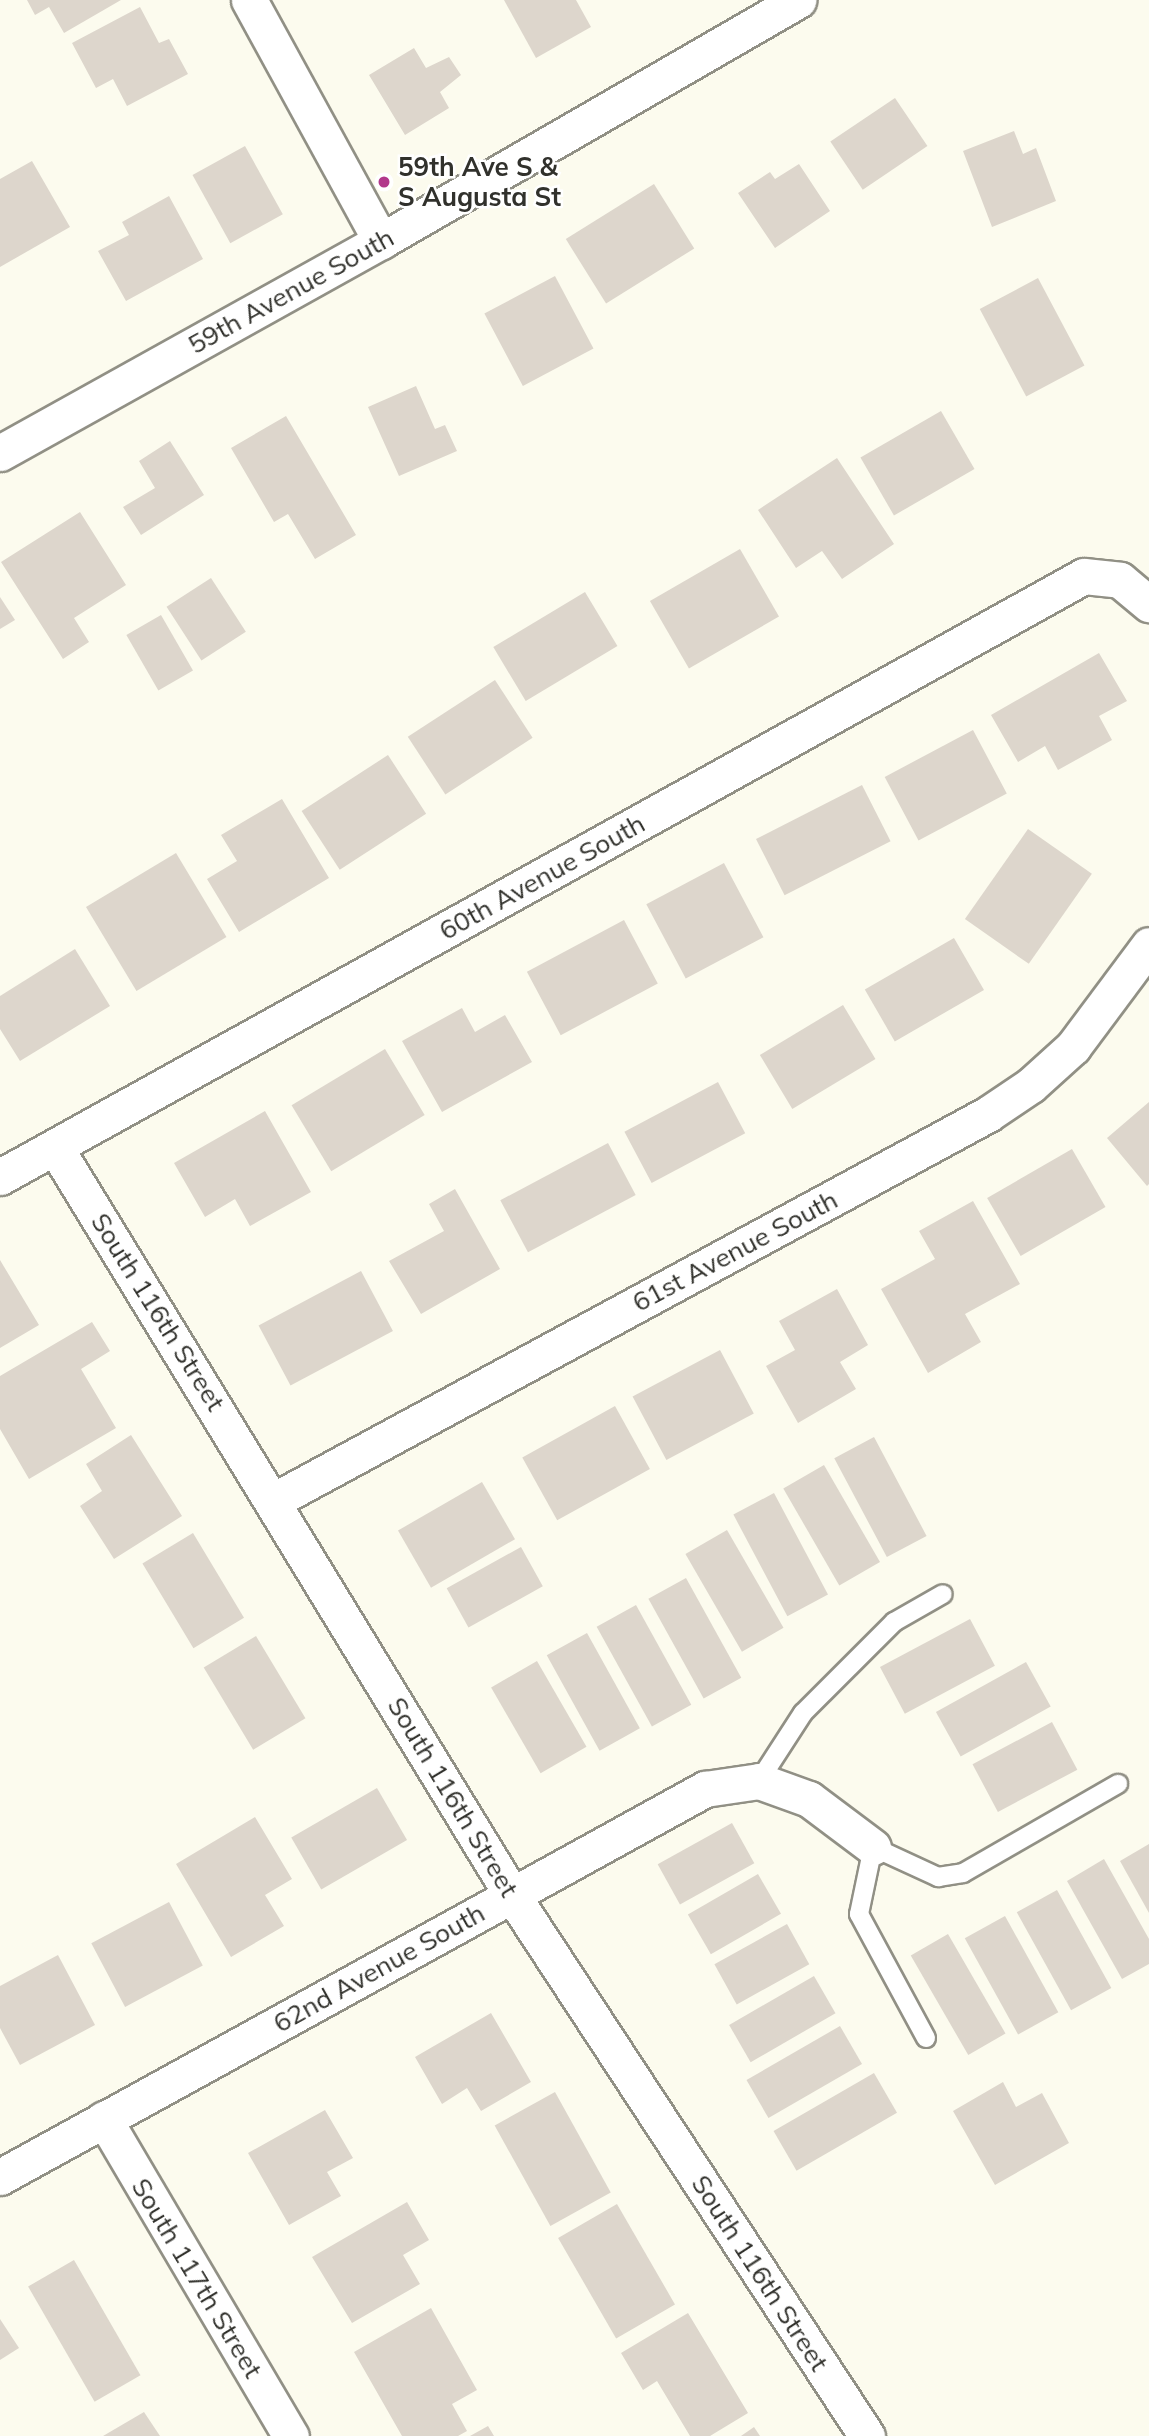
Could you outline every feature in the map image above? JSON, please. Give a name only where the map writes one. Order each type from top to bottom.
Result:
[{"type":"street","points":[[249,0],[381,241]]},
{"type":"street","name":"59th Avenue South","points":[[0,453],[381,241],[798,0]]},
{"type":"street","name":"60th Avenue South","points":[[0,1177],[1084,576],[1120,580],[1149,604]]},
{"type":"street","name":"61st Avenue South","points":[[274,1501],[988,1114],[1031,1085],[1073,1047],[1149,945]]},
{"type":"street","name":"South 116th Street","points":[[55,1147],[274,1501],[512,1895],[867,2436]]},
{"type":"street","name":"62nd Avenue South","points":[[0,2177],[705,1789],[759,1781],[809,1799],[873,1847]]},
{"type":"street","name":"South 117th Street","points":[[104,2119],[291,2436]]},
{"type":"lane","points":[[759,1781],[803,1713],[894,1622],[943,1594]]},
{"type":"lane","points":[[926,2038],[859,1914],[873,1847],[938,1877],[963,1873],[1118,1784]]},
{"type":"building","points":[[27,0],[121,0],[64,33],[49,7],[35,15]]},
{"type":"building","points":[[504,0],[576,0],[591,27],[536,58]]},
{"type":"building","points":[[140,7],[159,43],[169,39],[188,74],[127,106],[113,79],[96,88],[72,43]]},
{"type":"building","points":[[414,48],[426,68],[449,57],[461,75],[440,92],[449,108],[405,135],[369,75]]},
{"type":"building","points":[[895,98],[927,146],[863,190],[830,142]]},
{"type":"building","points":[[1014,131],[1023,154],[1036,148],[1056,201],[992,227],[963,151]]},
{"type":"building","points":[[245,146],[283,214],[230,243],[193,175]]},
{"type":"building","points":[[32,161],[70,227],[0,267],[0,179]]},
{"type":"building","points":[[799,164],[830,211],[775,248],[738,193],[770,172],[775,179]]},
{"type":"building","points":[[654,184],[694,248],[606,304],[566,239]]},
{"type":"building","points":[[169,196],[203,259],[126,301],[98,251],[129,235],[122,222]]},
{"type":"building","points":[[555,276],[593,348],[523,386],[484,314]]},
{"type":"building","points":[[1038,278],[1084,365],[1026,396],[980,309]]},
{"type":"building","points":[[416,386],[435,429],[445,425],[457,451],[399,476],[368,407]]},
{"type":"building","points":[[941,411],[974,469],[894,516],[860,458]]},
{"type":"building","points":[[286,416],[356,535],[315,559],[288,514],[274,522],[231,448]]},
{"type":"building","points":[[170,441],[204,495],[141,535],[123,507],[155,488],[139,461]]},
{"type":"building","points":[[837,458],[894,544],[842,579],[822,551],[796,568],[758,510]]},
{"type":"building","points":[[80,512],[126,585],[74,618],[89,642],[63,659],[1,562]]},
{"type":"building","points":[[740,549],[779,617],[689,669],[650,601]]},
{"type":"building","points":[[211,578],[246,632],[201,661],[167,607]]},
{"type":"building","points":[[585,592],[617,646],[526,701],[493,647]]},
{"type":"building","points":[[0,597],[15,620],[0,629]]},
{"type":"building","points":[[161,615],[193,670],[158,690],[126,635]]},
{"type":"building","points":[[1099,653],[1127,701],[1099,716],[1112,740],[1058,770],[1045,746],[1018,762],[991,715]]},
{"type":"building","points":[[495,680],[533,738],[445,795],[408,737]]},
{"type":"building","points":[[973,730],[1007,794],[919,841],[885,777]]},
{"type":"building","points":[[388,755],[426,814],[340,870],[302,811]]},
{"type":"building","points":[[862,785],[891,841],[785,895],[756,839]]},
{"type":"building","points":[[282,799],[329,878],[239,932],[207,879],[237,861],[221,835]]},
{"type":"building","points":[[1028,829],[1092,874],[1029,964],[965,919]]},
{"type":"building","points":[[176,853],[226,937],[136,991],[86,907]]},
{"type":"building","points":[[724,863],[763,937],[686,978],[646,904]]},
{"type":"building","points":[[624,920],[658,984],[561,1035],[527,972]]},
{"type":"building","points":[[954,938],[984,990],[895,1041],[865,989]]},
{"type":"building","points":[[75,949],[110,1006],[20,1061],[0,1029],[0,996]]},
{"type":"building","points":[[843,1005],[875,1059],[792,1109],[760,1055]]},
{"type":"building","points":[[462,1008],[475,1032],[505,1015],[532,1062],[442,1112],[402,1041]]},
{"type":"building","points":[[385,1049],[425,1115],[331,1171],[292,1105]]},
{"type":"building","points":[[718,1082],[745,1133],[652,1183],[624,1132]]},
{"type":"building","points":[[1149,1102],[1149,1184],[1147,1186],[1107,1138]]},
{"type":"building","points":[[265,1111],[311,1192],[250,1226],[235,1199],[205,1217],[174,1163]]},
{"type":"building","points":[[608,1143],[636,1195],[528,1252],[500,1200]]},
{"type":"building","points":[[1072,1149],[1106,1207],[1021,1256],[987,1198]]},
{"type":"building","points":[[455,1189],[500,1269],[421,1314],[389,1261],[444,1231],[429,1204]]},
{"type":"building","points":[[973,1201],[1020,1284],[965,1314],[981,1342],[928,1373],[881,1289],[935,1259],[919,1231]]},
{"type":"building","points":[[0,1260],[39,1325],[0,1348]]},
{"type":"building","points":[[361,1271],[393,1331],[291,1385],[259,1325]]},
{"type":"building","points":[[837,1289],[868,1345],[840,1362],[856,1389],[798,1423],[766,1366],[795,1350],[779,1321]]},
{"type":"building","points":[[92,1322],[110,1351],[81,1369],[116,1428],[29,1479],[0,1429],[0,1376]]},
{"type":"building","points":[[720,1350],[754,1414],[666,1460],[633,1396]]},
{"type":"building","points":[[615,1406],[650,1469],[557,1520],[522,1457]]},
{"type":"building","points":[[131,1435],[182,1516],[114,1559],[80,1506],[102,1491],[86,1464]]},
{"type":"building","points":[[874,1437],[927,1536],[887,1557],[834,1458]]},
{"type":"building","points":[[824,1465],[880,1562],[839,1585],[783,1488]]},
{"type":"building","points":[[482,1482],[515,1539],[431,1588],[398,1530]]},
{"type":"building","points":[[774,1493],[828,1595],[787,1616],[733,1515]]},
{"type":"building","points":[[727,1530],[784,1628],[742,1652],[685,1554]]},
{"type":"building","points":[[193,1533],[244,1618],[193,1648],[142,1563]]},
{"type":"building","points":[[521,1547],[543,1586],[468,1628],[447,1588]]},
{"type":"building","points":[[686,1578],[741,1678],[704,1699],[648,1599]]},
{"type":"building","points":[[636,1605],[691,1705],[652,1727],[597,1627]]},
{"type":"building","points":[[970,1619],[995,1666],[905,1714],[880,1667]]},
{"type":"building","points":[[587,1633],[640,1728],[600,1751],[547,1655]]},
{"type":"building","points":[[256,1636],[305,1718],[253,1750],[204,1667]]},
{"type":"building","points":[[537,1661],[586,1747],[541,1773],[491,1688]]},
{"type":"building","points":[[1026,1662],[1051,1707],[961,1757],[936,1712]]},
{"type":"building","points":[[1052,1722],[1077,1770],[998,1812],[973,1764]]},
{"type":"building","points":[[377,1788],[407,1840],[321,1889],[291,1838]]},
{"type":"building","points":[[255,1817],[292,1879],[265,1895],[284,1926],[231,1957],[176,1864]]},
{"type":"building","points":[[732,1823],[754,1863],[680,1904],[658,1864]]},
{"type":"building","points":[[1149,1844],[1149,1913],[1120,1861]]},
{"type":"building","points":[[1104,1859],[1149,1939],[1149,1964],[1122,1979],[1067,1881]]},
{"type":"building","points":[[758,1874],[781,1914],[711,1954],[688,1914]]},
{"type":"building","points":[[1057,1890],[1111,1988],[1071,2010],[1017,1912]]},
{"type":"building","points":[[169,1902],[203,1966],[125,2007],[91,1943]]},
{"type":"building","points":[[1005,1916],[1058,2012],[1018,2035],[965,1938]]},
{"type":"building","points":[[787,1924],[809,1964],[737,2004],[714,1964]]},
{"type":"building","points":[[948,1934],[1006,2034],[968,2055],[911,1956]]},
{"type":"building","points":[[58,1955],[95,2025],[20,2065],[0,2028],[0,1986]]},
{"type":"building","points":[[814,1976],[836,2013],[751,2062],[729,2025]]},
{"type":"building","points":[[491,2013],[531,2082],[481,2111],[467,2088],[442,2104],[415,2057]]},
{"type":"building","points":[[840,2026],[862,2064],[768,2118],[746,2080]]},
{"type":"building","points":[[874,2073],[897,2113],[797,2171],[774,2131]]},
{"type":"building","points":[[1003,2082],[1016,2107],[1042,2093],[1069,2143],[995,2185],[953,2111]]},
{"type":"building","points":[[555,2092],[611,2193],[550,2226],[495,2125]]},
{"type":"building","points":[[325,2110],[353,2158],[327,2172],[341,2196],[289,2225],[248,2153]]},
{"type":"building","points":[[407,2202],[429,2240],[403,2255],[420,2284],[352,2323],[312,2257]]},
{"type":"building","points":[[617,2204],[675,2304],[616,2338],[558,2238]]},
{"type":"building","points":[[74,2260],[140,2375],[95,2402],[28,2286]]},
{"type":"building","points":[[431,2308],[477,2390],[452,2404],[467,2431],[458,2436],[402,2436],[354,2352]]},
{"type":"building","points":[[688,2313],[748,2413],[710,2436],[690,2436],[657,2381],[643,2390],[621,2353]]},
{"type":"building","points":[[0,2319],[19,2348],[0,2360]]},
{"type":"building","points":[[144,2412],[160,2436],[103,2436]]},
{"type":"building","points":[[488,2426],[494,2436],[470,2436]]},
{"type":"building","points":[[754,2427],[760,2436],[741,2436]]},
{"type":"place","name":"59th Ave S & S Augusta St","points":[[384,182]]}]
